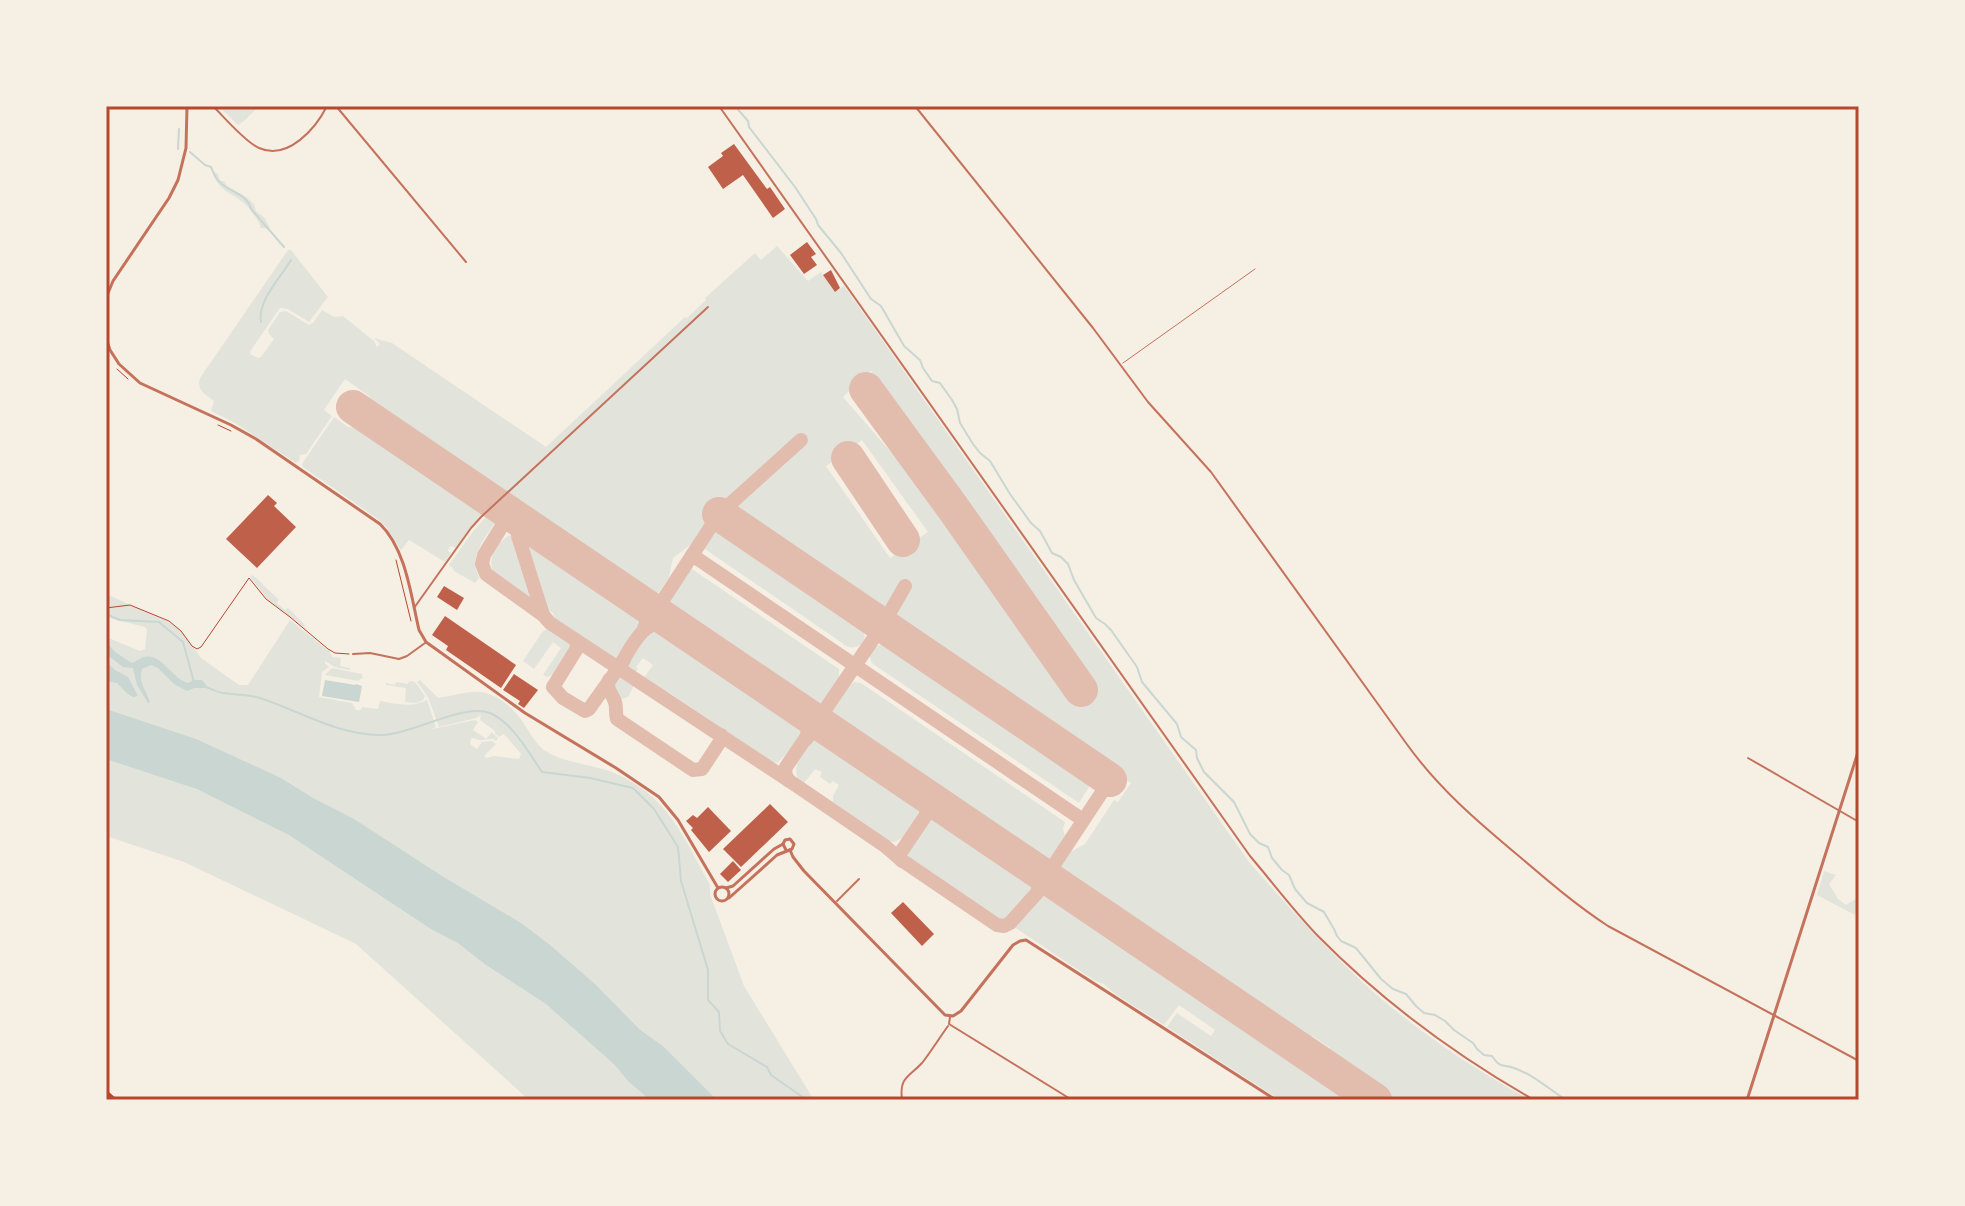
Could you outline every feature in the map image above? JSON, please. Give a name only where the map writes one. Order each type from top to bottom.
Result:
[{"type":"highway","points":[[106,1092],[115,1100]]},
{"type":"street","points":[[106,298],[113,281],[178,180],[186,148],[187,106]]},
{"type":"street","points":[[213,106],[250,142],[271,151],[286,148],[303,137],[320,120],[327,106]]},
{"type":"street","points":[[336,106],[466,262]]},
{"type":"street","points":[[719,106],[1250,856],[1319,936],[1400,1011],[1439,1041],[1534,1100]]},
{"type":"street","points":[[915,106],[1148,402],[1211,472],[1438,784],[1579,907],[1608,926],[1859,1061]]},
{"type":"street","points":[[414,609],[481,517],[708,307]]},
{"type":"street","points":[[106,338],[119,364],[140,383],[256,439],[380,524],[391,535],[398,551],[419,630],[426,642],[525,713],[659,797],[678,820],[718,888]]},
{"type":"street","points":[[422,597],[430,601]]},
{"type":"street","points":[[353,654],[370,653],[399,659],[426,642]]},
{"type":"street","points":[[1747,1100],[1859,749]]},
{"type":"street","points":[[1748,758],[1859,822]]},
{"type":"street","points":[[785,840],[792,840],[794,846],[777,855],[729,898],[718,901],[715,895],[718,888],[733,886],[785,840]]},
{"type":"street","points":[[783,844],[804,871],[939,1011],[951,1016]]},
{"type":"street","points":[[836,902],[859,879]]},
{"type":"street","points":[[726,888],[729,898]]},
{"type":"street","points":[[902,1100],[904,1079],[922,1063],[949,1024],[951,1016],[963,1008],[1013,945],[1026,940],[1276,1100]]},
{"type":"street","points":[[949,1024],[1072,1100]]},
{"type":"lane","points":[[1121,365],[1255,269]]},
{"type":"path","points":[[211,422],[234,433]]},
{"type":"path","points":[[395,557],[413,628]]},
{"type":"path","points":[[106,608],[130,605],[169,621],[197,649],[249,578],[266,599],[328,649],[353,654]]},
{"type":"shaded area","points":[[218,106],[259,106],[238,125]]},
{"type":"shaded area","points":[[215,172],[220,181],[254,204],[270,229],[261,228],[246,205],[222,188],[215,179]]},
{"type":"shaded area","points":[[777,246],[808,281],[821,272],[835,292],[844,286],[1249,862],[1300,919],[1372,991],[1407,1020],[1530,1100],[1396,1100],[1326,1054],[1330,1048],[1312,1036],[1303,1037],[1055,869],[1070,852],[1085,844],[1114,800],[1118,802],[1131,783],[729,511],[803,443],[798,437],[713,512],[693,543],[673,558],[669,577],[655,598],[506,498],[506,494],[502,495],[376,409],[369,396],[345,379],[324,410],[332,416],[306,454],[300,455],[296,463],[211,411],[214,401],[199,386],[200,378],[288,250],[291,250],[328,297],[309,322],[288,309],[280,308],[250,354],[261,357],[274,339],[268,330],[280,312],[286,311],[309,325],[322,310],[334,317],[343,316],[374,341],[377,347],[380,344],[374,338],[392,343],[546,447],[755,253],[761,260]],"holes":[[[871,371],[1097,690],[1078,702],[947,517],[843,397]],[[862,440],[928,532],[890,558],[826,466]]]},
{"type":"shaded area","points":[[334,417],[348,427],[363,428],[485,511],[456,548],[450,546],[448,551],[451,553],[445,562],[409,540],[401,550],[378,519],[303,467],[302,464]]},
{"type":"shaded area","points":[[492,515],[495,523],[477,555],[479,578],[475,583],[449,565],[474,530],[487,516]]},
{"type":"shaded area","points":[[713,528],[859,626],[864,634],[861,644],[848,647],[702,547]]},
{"type":"shaded area","points":[[510,535],[515,540],[534,600],[494,573],[492,568],[494,551]]},
{"type":"shaded area","points":[[522,536],[640,617],[640,628],[622,656],[609,659],[556,621],[553,613],[542,605]]},
{"type":"shaded area","points":[[689,567],[839,669],[839,679],[817,708],[663,604]]},
{"type":"shaded area","points":[[253,575],[279,600],[277,603],[285,610],[288,608],[309,632],[267,599],[250,577]]},
{"type":"shaded area","points":[[106,594],[180,629],[201,658],[239,685],[248,685],[290,620],[330,652],[332,657],[341,658],[340,666],[350,668],[335,667],[325,661],[329,667],[322,672],[319,697],[352,703],[356,710],[362,707],[378,709],[380,701],[410,705],[427,700],[436,727],[432,729],[475,720],[478,722],[473,730],[486,739],[492,732],[498,738],[496,741],[472,738],[471,745],[477,749],[482,742],[492,741],[496,744],[484,756],[486,758],[519,759],[521,754],[504,734],[499,737],[480,720],[481,715],[439,727],[428,697],[417,682],[420,680],[438,698],[471,692],[488,694],[511,708],[547,752],[612,772],[647,792],[672,818],[710,885],[710,894],[744,986],[814,1100],[529,1100],[356,944],[184,862],[106,836],[106,637],[140,651],[145,649],[147,630],[106,616]]},
{"type":"shaded area","points":[[551,628],[573,643],[573,647],[557,673],[547,677],[543,675],[561,648],[553,642],[534,669],[523,661],[543,631]]},
{"type":"shaded area","points":[[654,628],[798,723],[801,729],[799,737],[777,763],[643,679],[653,665],[643,658],[635,674],[628,669],[627,660],[647,631]]},
{"type":"shaded area","points":[[883,644],[1091,784],[1079,803],[873,664],[870,657],[872,651]]},
{"type":"shaded area","points":[[109,645],[132,663],[144,657],[156,658],[183,681],[202,680],[208,688],[187,691],[151,665],[142,669],[141,674],[148,703],[137,685],[133,668],[123,667],[106,654]]},
{"type":"shaded area","points":[[106,662],[128,677],[138,696],[133,697],[117,683],[106,679]]},
{"type":"shaded area","points":[[332,668],[362,674],[363,678],[359,681],[325,675]]},
{"type":"shaded area","points":[[619,677],[629,678],[634,685],[628,697],[622,699],[614,687],[614,681]]},
{"type":"shaded area","points":[[325,680],[362,686],[359,702],[322,696]]},
{"type":"shaded area","points":[[397,682],[407,684],[415,682],[425,696],[421,701],[405,702],[406,688],[386,685]]},
{"type":"shaded area","points":[[854,682],[861,683],[1065,822],[1065,836],[1047,863],[828,716]]},
{"type":"shaded area","points":[[106,709],[196,739],[281,778],[354,819],[521,923],[596,985],[717,1100],[650,1100],[546,1004],[458,943],[431,929],[289,835],[197,789],[106,759]]},
{"type":"shaded area","points":[[816,740],[826,742],[917,804],[919,813],[902,838],[894,842],[887,840],[833,802],[839,785],[833,781],[830,784],[820,777],[822,772],[815,769],[804,783],[797,777],[800,756]]},
{"type":"shaded area","points":[[932,819],[944,821],[1028,879],[1032,886],[1029,895],[1005,922],[998,922],[909,862],[908,851]]},
{"type":"shaded area","points":[[1824,871],[1836,875],[1829,884],[1838,899],[1846,905],[1854,900],[1859,901],[1855,915],[1817,895]]},
{"type":"shaded area","points":[[1045,892],[1283,1052],[1311,1075],[1314,1073],[1355,1100],[1280,1100],[1167,1027],[1177,1013],[1211,1036],[1215,1030],[1179,1005],[1164,1025],[1014,927]]},
{"type":"building","points":[[734,144],[785,209],[773,218],[743,175],[723,189],[708,167]]},
{"type":"building","points":[[807,242],[816,254],[811,257],[817,265],[804,274],[790,255]]},
{"type":"building","points":[[831,270],[840,288],[835,292],[823,275]]},
{"type":"building","points":[[268,495],[277,503],[274,506],[296,527],[257,568],[226,539]]},
{"type":"building","points":[[444,586],[464,598],[457,610],[437,597]]},
{"type":"building","points":[[445,616],[516,665],[501,688],[446,650],[448,646],[432,635]]},
{"type":"building","points":[[514,674],[538,690],[524,708],[518,704],[520,701],[503,690]]},
{"type":"building","points":[[770,804],[788,822],[741,867],[723,849]]},
{"type":"building","points":[[708,807],[731,831],[709,852],[686,821],[693,815],[697,818]]},
{"type":"building","points":[[733,861],[741,870],[728,882],[720,874]]},
{"type":"building","points":[[903,902],[934,934],[922,946],[891,913]]},
{"type":"waterway","points":[[735,106],[871,299],[881,306],[904,346],[920,360],[932,381],[940,383],[957,409],[960,423],[973,444],[990,461],[1052,553],[1068,564],[1096,618],[1111,630],[1137,667],[1142,682],[1177,724],[1181,737],[1196,750],[1204,772],[1234,802],[1250,834],[1268,847],[1272,858],[1289,875],[1295,889],[1307,903],[1324,912],[1341,941],[1356,948],[1393,989],[1406,994],[1424,1013],[1445,1021],[1484,1055],[1528,1074],[1566,1100]]},
{"type":"waterway","points":[[178,149],[179,129]]},
{"type":"waterway","points":[[190,152],[211,167],[221,184],[249,203],[284,247]]},
{"type":"waterway","points":[[261,322],[266,298],[291,260]]},
{"type":"waterway","points":[[106,614],[120,620],[159,622],[183,642],[194,682]]},
{"type":"waterway","points":[[206,687],[223,693],[260,698],[335,727],[367,734],[383,735],[409,730],[466,712],[490,713],[506,723],[542,772],[590,778],[633,788],[654,809],[678,847],[681,881],[708,970],[708,1000],[719,1012],[720,1031],[728,1044],[767,1067],[771,1075],[807,1100]]},
{"type":"taxiway","points":[[644,629],[719,514],[801,440]]},
{"type":"taxiway","points":[[497,505],[504,515],[502,526]]},
{"type":"taxiway","points":[[522,522],[512,521],[502,526],[484,555],[482,564],[486,574],[550,623],[794,784],[997,925],[1010,923],[1044,885],[1053,884],[1067,891]]},
{"type":"taxiway","points":[[518,536],[543,615]]},
{"type":"taxiway","points":[[692,555],[1083,820]]},
{"type":"taxiway","points":[[788,780],[786,767],[882,626],[905,586]]},
{"type":"taxiway","points":[[637,600],[646,613],[644,629]]},
{"type":"taxiway","points":[[620,666],[647,628],[663,622],[673,624]]},
{"type":"taxiway","points":[[575,640],[576,650],[553,687],[563,698],[585,711],[624,660]]},
{"type":"taxiway","points":[[609,680],[617,719],[693,770],[702,769],[721,740],[721,735]]},
{"type":"taxiway","points":[[798,709],[807,722],[806,739]]},
{"type":"taxiway","points":[[806,739],[819,732],[834,734]]},
{"type":"taxiway","points":[[1038,889],[1110,780]]},
{"type":"taxiway","points":[[920,792],[928,804],[926,815]]},
{"type":"taxiway","points":[[902,861],[901,852],[926,815],[935,808],[947,810]]},
{"type":"taxiway","points":[[1031,868],[1039,877],[1038,889]]},
{"type":"runway","points":[[866,389],[1081,690]]},
{"type":"runway","points":[[353,407],[1375,1100]]},
{"type":"runway","points":[[848,458],[903,540]]},
{"type":"runway","points":[[719,514],[1110,780]]}]
